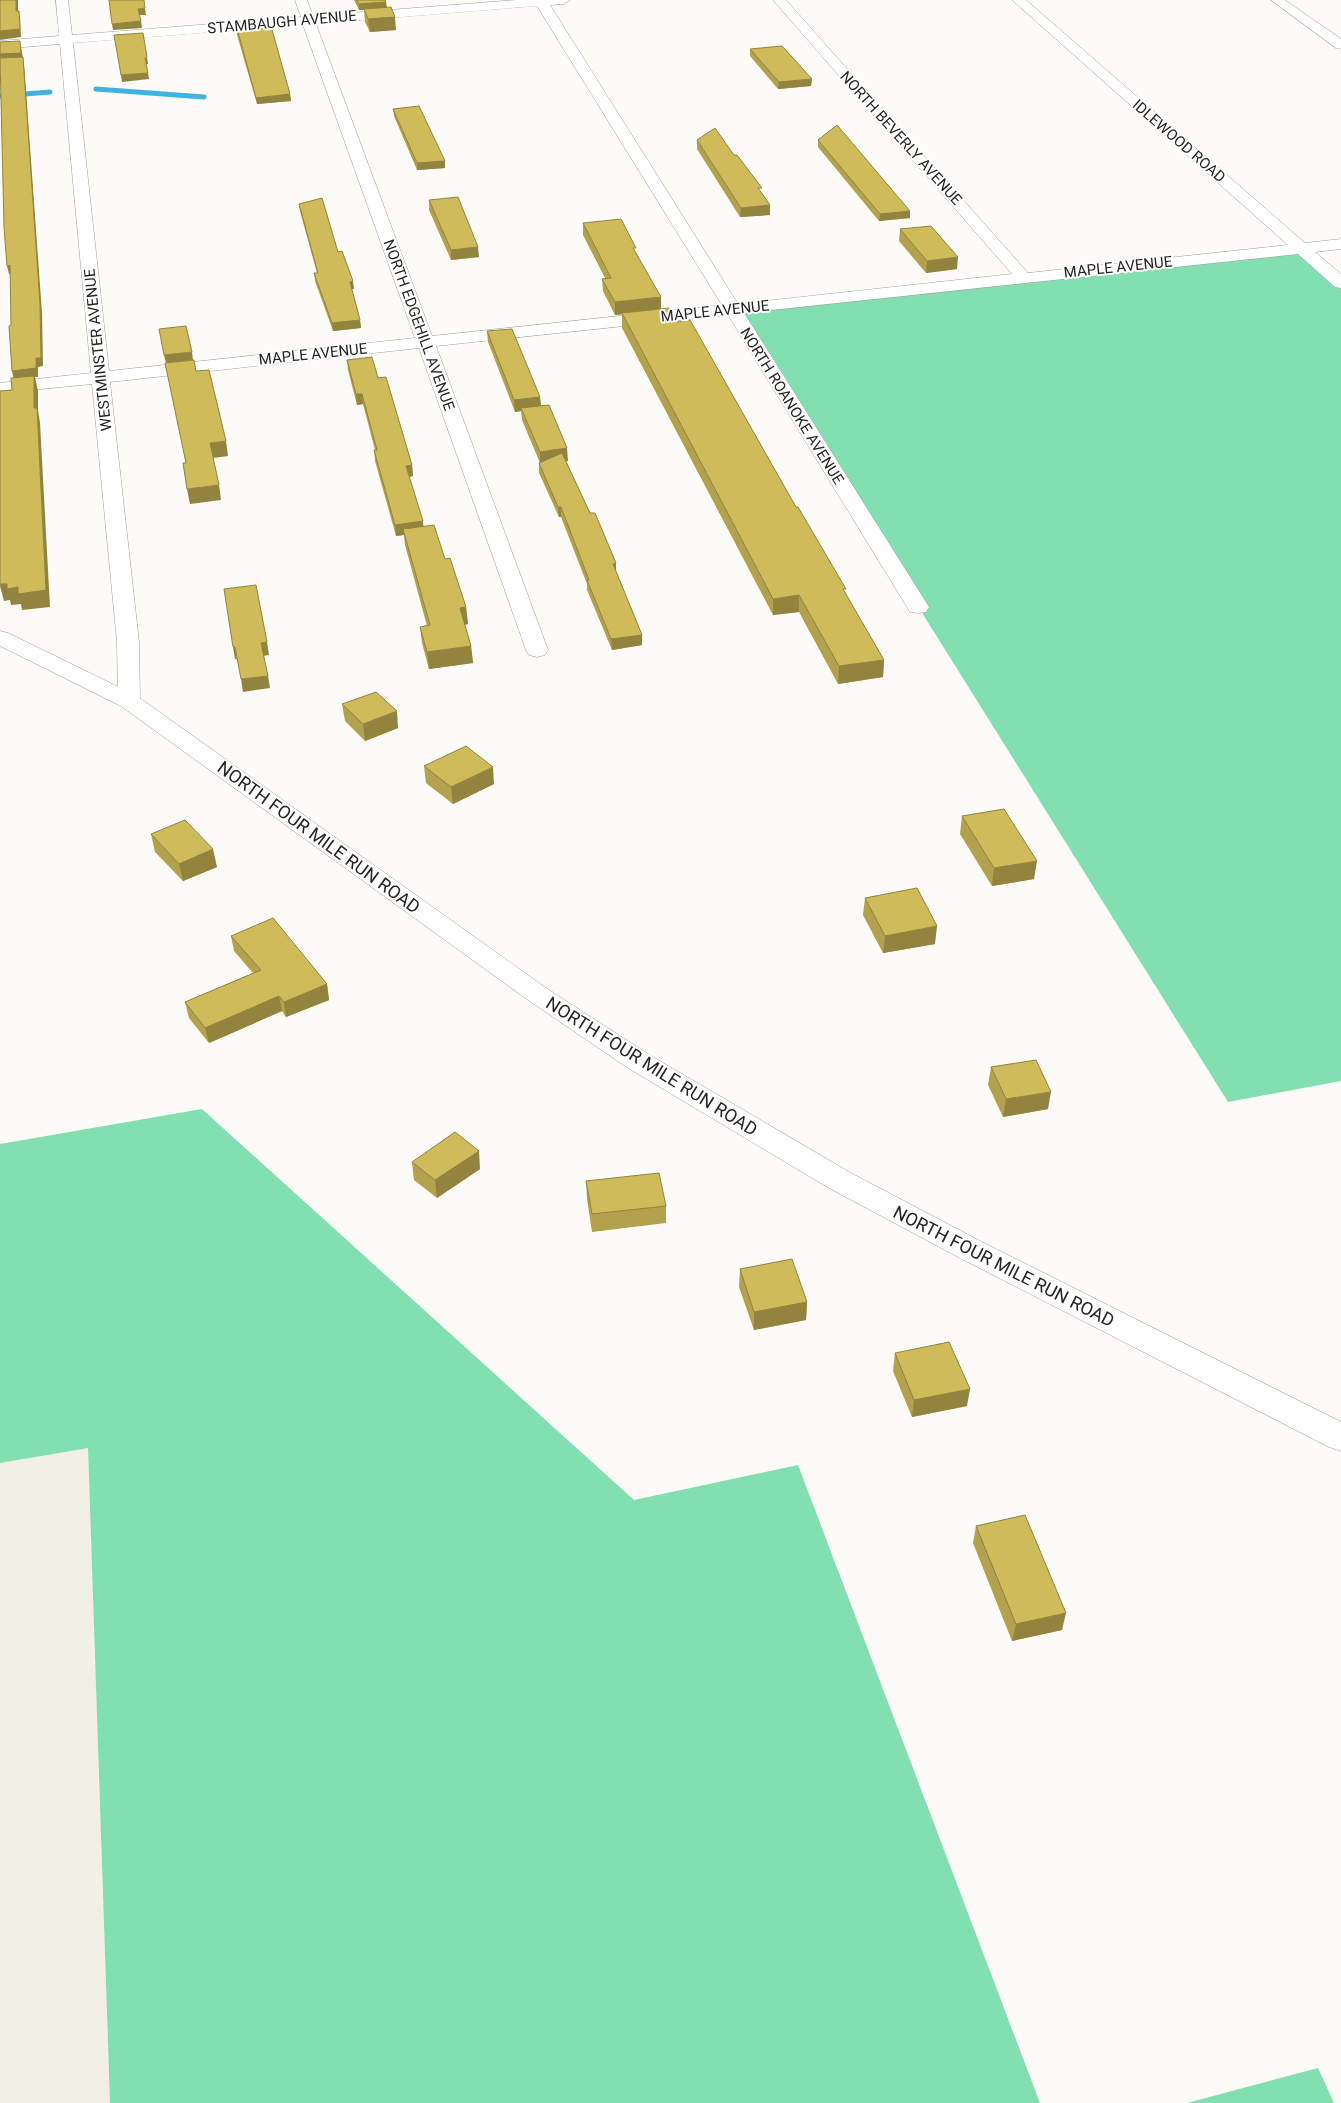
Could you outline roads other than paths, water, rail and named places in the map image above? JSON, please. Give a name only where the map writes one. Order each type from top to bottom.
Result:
[{"type":"street","name":"WESTMINSTER AVENUE","points":[[62,0],[128,642],[129,701]]},
{"type":"street","name":"NORTH EDGEHILL AVENUE","points":[[301,0],[537,650]]},
{"type":"street","name":"STAMBAUGH AVENUE","points":[[0,45],[564,0]]},
{"type":"street","name":"NORTH BEVERLY AVENUE","points":[[778,0],[1023,277]]},
{"type":"street","name":"IDLEWOOD ROAD","points":[[1018,0],[1341,283]]},
{"type":"street","points":[[1277,0],[1341,45]]},
{"type":"street","name":"NORTH ROANOKE AVENUE","points":[[541,1],[918,607]]},
{"type":"street","name":"MAPLE AVENUE","points":[[0,388],[1341,244]]},
{"type":"street","name":"NORTH FOUR MILE RUN ROAD","points":[[0,638],[129,701],[537,994],[638,1061],[839,1180],[971,1250],[1341,1437]]},
{"type":"waterway","points":[[96,89],[204,97]]},
{"type":"waterway","points":[[0,96],[50,92]]}]
